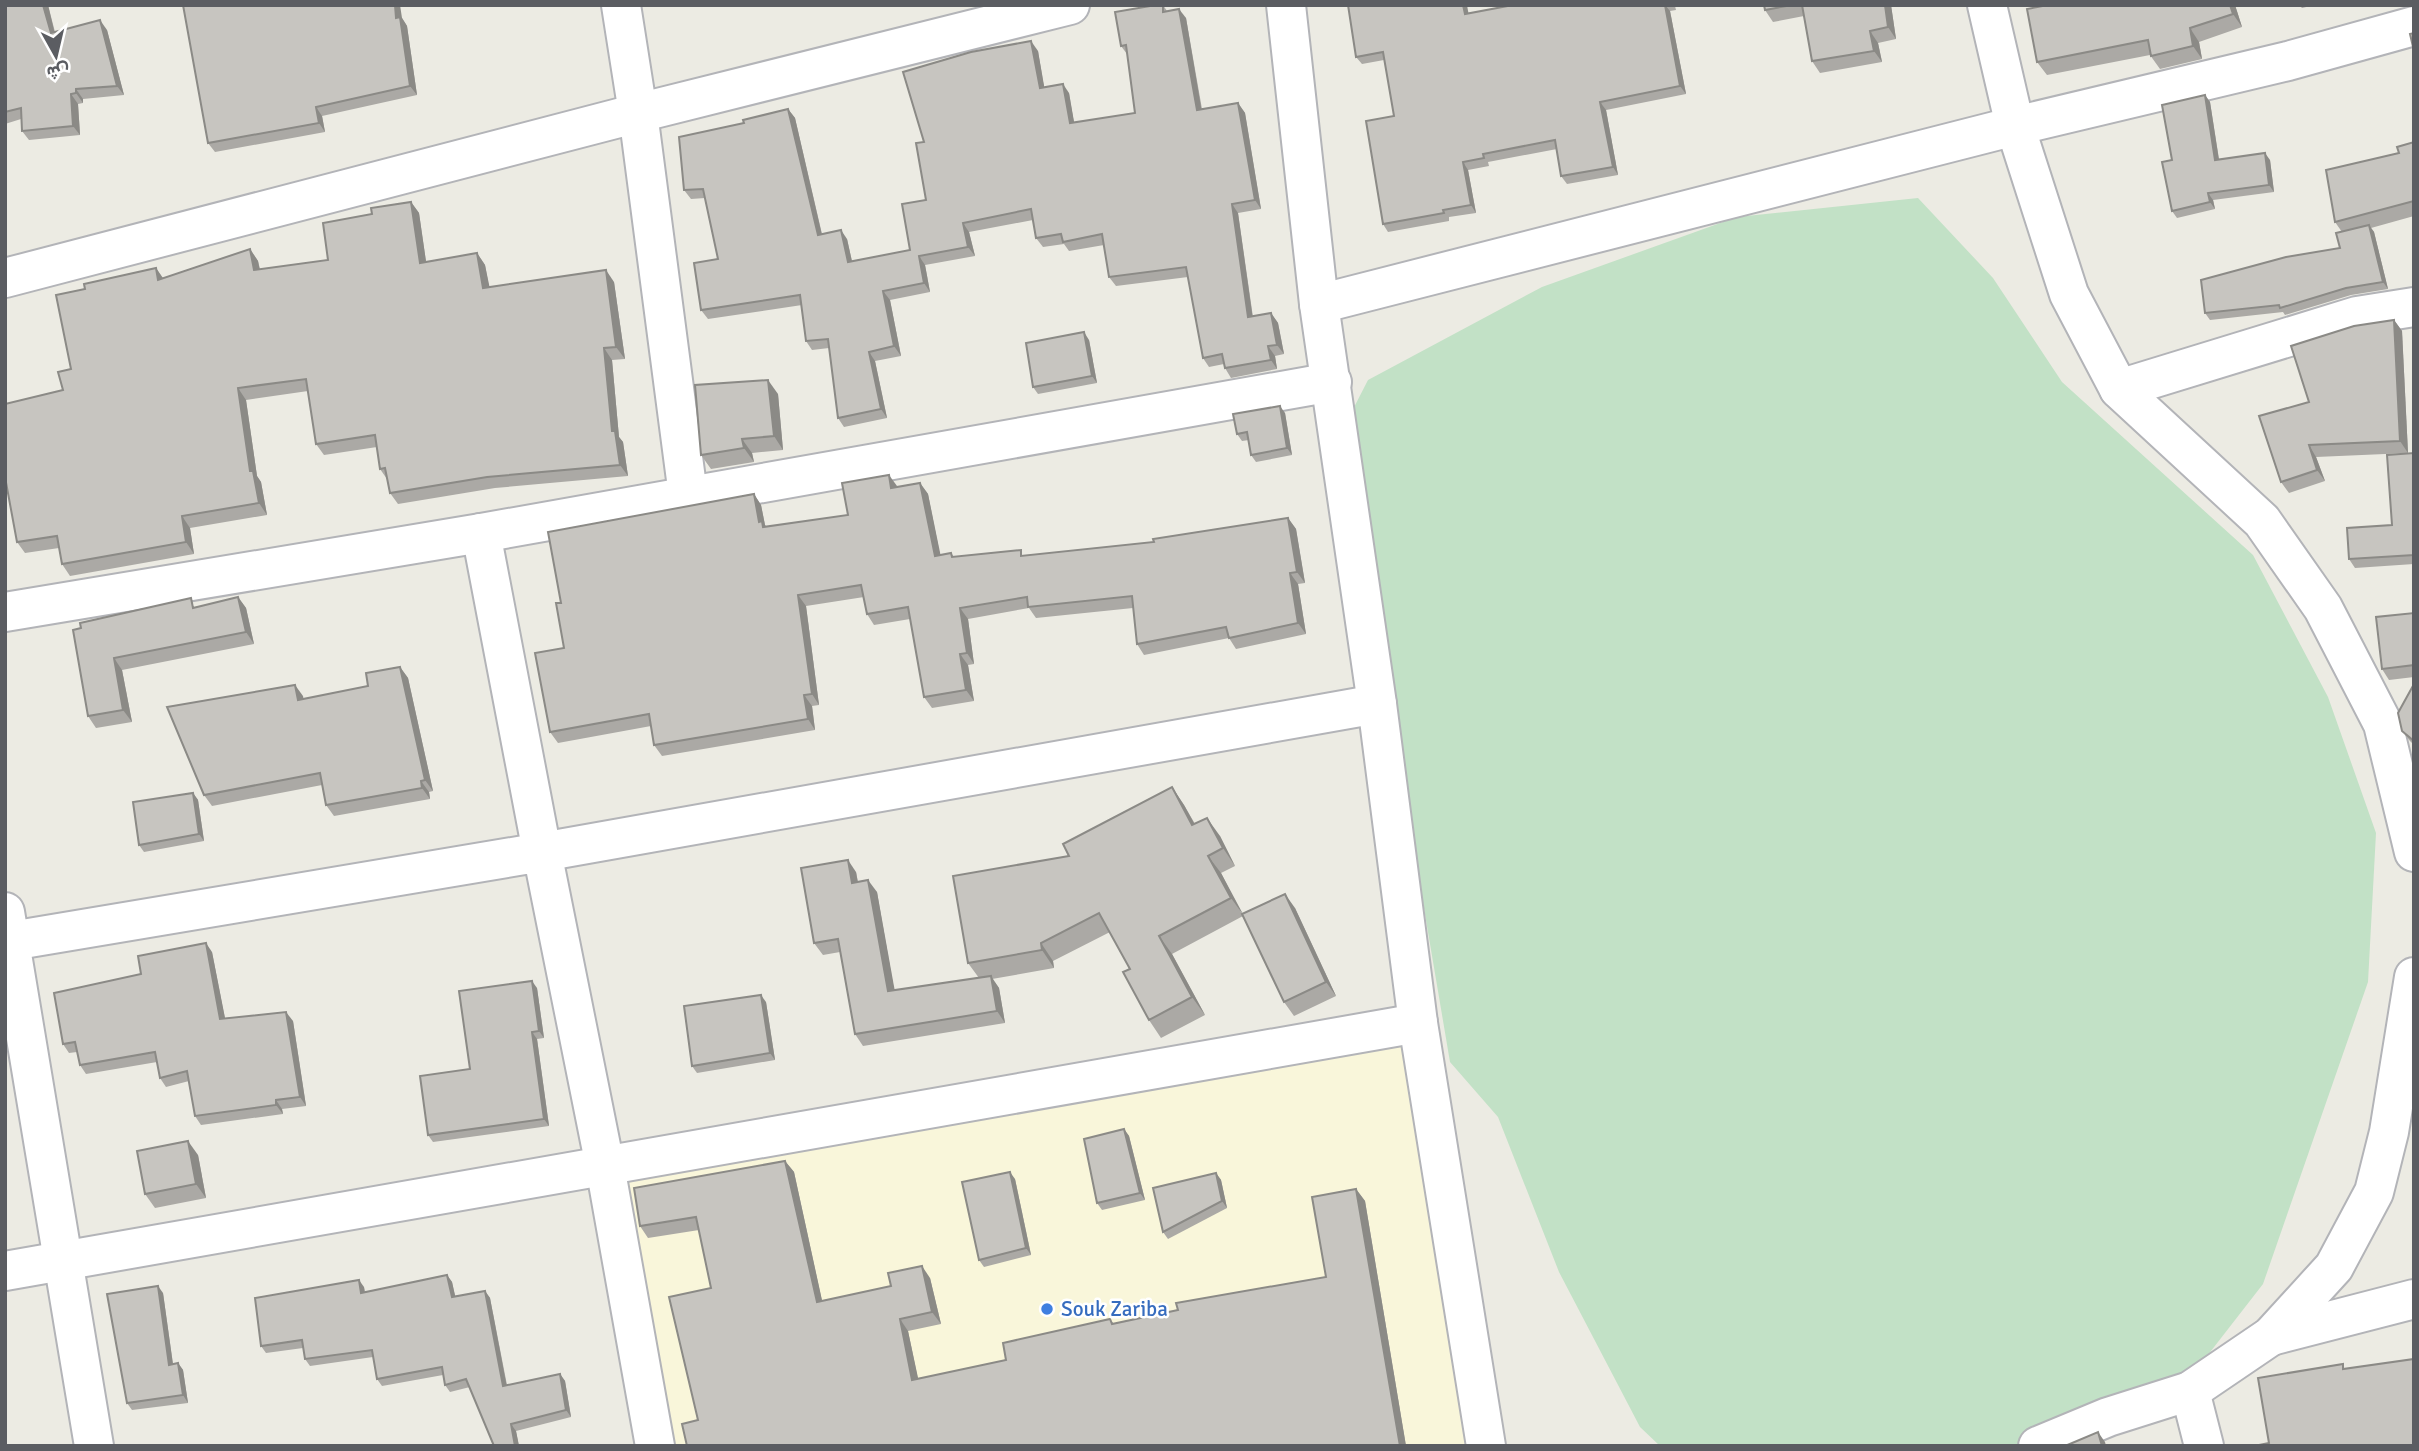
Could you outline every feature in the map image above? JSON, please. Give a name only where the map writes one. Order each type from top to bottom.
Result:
[{"type":"street","points":[[621,5],[638,113],[688,495]]},
{"type":"street","points":[[5,278],[638,113],[1070,5]]},
{"type":"street","points":[[1286,5],[1319,304],[1377,704],[1418,1023],[1486,1446]]},
{"type":"street","points":[[1987,5],[2015,127],[2069,294],[2119,389],[2262,522],[2323,608],[2383,724],[2414,852]]},
{"type":"street","points":[[1319,304],[2015,127],[2288,61],[2414,26]]},
{"type":"street","points":[[2119,389],[2357,316],[2414,307]]},
{"type":"street","points":[[5,612],[481,533],[1332,382]]},
{"type":"street","points":[[481,533],[605,1166],[655,1446]]},
{"type":"street","points":[[94,1446],[65,1260],[7,932],[542,852],[1377,704]]},
{"type":"street","points":[[2038,1446],[2108,1416],[2190,1391],[2271,1336],[2334,1267],[2374,1192],[2389,1132],[2414,977]]},
{"type":"street","points":[[5,1271],[1418,1023]]},
{"type":"street","points":[[2271,1336],[2414,1298]]},
{"type":"street","points":[[2190,1391],[2204,1446]]},
{"type":"shaded area","name":"Souk Zariba","points":[[1406,1036],[1475,1446],[667,1446],[615,1173]]},
{"type":"green space","points":[[1918,198],[1993,278],[2062,382],[2253,555],[2328,697],[2376,833],[2368,982],[2263,1284],[2197,1369],[2021,1446],[1660,1446],[1640,1427],[1559,1272],[1498,1117],[1450,1062],[1386,684],[1347,421],[1368,380],[1542,287],[1737,217]]},
{"type":"building","points":[[5,5],[43,5],[51,33],[100,20],[117,86],[76,89],[76,93],[71,94],[73,126],[22,131],[21,108],[5,112]]},
{"type":"building","points":[[183,5],[395,5],[396,18],[400,17],[410,86],[316,107],[319,123],[208,143]]},
{"type":"building","points":[[1163,5],[1163,12],[1179,9],[1197,110],[1238,103],[1255,200],[1232,204],[1248,317],[1271,313],[1277,345],[1268,346],[1271,360],[1225,368],[1222,354],[1203,358],[1186,267],[1109,277],[1102,234],[1063,242],[1061,234],[1036,238],[1031,209],[963,223],[968,247],[919,256],[924,283],[883,291],[894,346],[869,352],[881,409],[838,418],[828,339],[806,341],[800,295],[701,310],[694,263],[718,259],[703,189],[684,190],[679,137],[744,123],[743,120],[788,109],[818,235],[841,230],[848,262],[910,250],[902,204],[926,200],[916,143],[924,142],[903,72],[971,52],[1031,41],[1040,88],[1063,84],[1070,123],[1135,113],[1126,45],[1121,46],[1115,12]]},
{"type":"building","points":[[1348,5],[1463,5],[1465,14],[1513,5],[1665,5],[1680,86],[1600,102],[1613,167],[1561,176],[1555,140],[1483,154],[1484,158],[1463,162],[1471,205],[1443,210],[1444,213],[1383,224],[1366,121],[1394,116],[1383,52],[1356,57]]},
{"type":"building","points":[[1764,5],[1792,5],[1765,10]]},
{"type":"building","points":[[1802,5],[1885,5],[1888,27],[1870,31],[1874,51],[1812,61]]},
{"type":"building","points":[[2048,5],[2230,5],[2233,14],[2190,28],[2193,46],[2151,56],[2148,40],[2037,62],[2027,9]]},
{"type":"building","points":[[2414,33],[2414,51],[2410,34]]},
{"type":"building","points":[[2205,95],[2215,160],[2265,153],[2269,185],[2208,193],[2210,202],[2172,211],[2162,162],[2172,160],[2162,105]]},
{"type":"building","points":[[2414,142],[2414,201],[2335,222],[2326,170],[2399,153],[2397,147]]},
{"type":"building","points":[[411,202],[420,263],[477,253],[483,288],[606,270],[616,347],[604,348],[612,431],[615,431],[620,465],[487,477],[390,493],[385,468],[380,469],[375,435],[316,444],[306,379],[238,388],[250,471],[253,471],[259,503],[182,516],[186,542],[62,564],[57,536],[17,542],[5,477],[5,404],[63,390],[58,372],[71,369],[56,295],[85,289],[84,284],[156,268],[158,280],[250,249],[254,270],[328,260],[323,223],[372,214],[371,208]]},
{"type":"building","points":[[2369,225],[2383,282],[2346,288],[2280,308],[2279,305],[2205,313],[2201,280],[2286,257],[2340,248],[2336,233]]},
{"type":"building","points":[[2394,320],[2400,441],[2309,445],[2317,470],[2281,482],[2259,416],[2309,402],[2291,346],[2354,326]]},
{"type":"building","points":[[1084,332],[1092,376],[1033,387],[1026,343]]},
{"type":"building","points":[[768,380],[774,436],[742,439],[744,448],[701,455],[695,385]]},
{"type":"building","points":[[1280,406],[1287,448],[1251,455],[1247,432],[1237,434],[1233,414]]},
{"type":"building","points":[[2414,453],[2414,555],[2349,559],[2347,528],[2392,525],[2387,455]]},
{"type":"building","points":[[889,475],[891,488],[920,483],[935,556],[951,553],[952,557],[1021,550],[1021,556],[1154,542],[1153,539],[1288,518],[1297,572],[1290,573],[1298,623],[1229,638],[1226,627],[1137,644],[1132,596],[1028,607],[1027,597],[960,608],[967,653],[960,654],[966,690],[924,697],[908,607],[867,614],[861,585],[798,595],[812,694],[804,695],[808,719],[654,745],[649,714],[550,732],[535,653],[564,648],[556,603],[561,603],[548,532],[754,494],[759,522],[762,521],[763,527],[848,515],[842,483]]},
{"type":"building","points":[[238,597],[246,632],[114,658],[123,710],[88,716],[73,630],[81,628],[80,623],[191,598],[193,608]]},
{"type":"building","points":[[2414,613],[2414,665],[2382,669],[2376,617]]},
{"type":"building","points":[[400,667],[425,780],[421,781],[422,788],[326,805],[320,773],[204,795],[167,707],[295,685],[298,700],[368,686],[366,673]]},
{"type":"building","points":[[2414,684],[2414,741],[2402,731],[2398,713]]},
{"type":"building","points":[[1172,787],[1192,825],[1207,818],[1223,848],[1208,856],[1231,898],[1159,936],[1192,997],[1149,1020],[1123,972],[1130,969],[1099,913],[1041,943],[1042,950],[968,963],[953,876],[1069,856],[1063,844]]},
{"type":"building","points":[[193,793],[199,834],[139,845],[133,802]]},
{"type":"building","points":[[848,860],[852,883],[868,880],[888,991],[991,976],[997,1011],[855,1034],[838,939],[814,943],[801,868]]},
{"type":"building","points":[[1285,894],[1326,982],[1284,1002],[1242,914]]},
{"type":"building","points":[[206,943],[220,1019],[286,1012],[300,1097],[276,1100],[276,1105],[195,1116],[187,1071],[160,1078],[155,1052],[80,1065],[75,1042],[63,1044],[54,993],[141,974],[138,956]]},
{"type":"building","points":[[532,981],[539,1031],[532,1032],[544,1119],[428,1135],[420,1076],[470,1069],[459,991]]},
{"type":"building","points":[[761,995],[770,1053],[692,1066],[684,1006]]},
{"type":"building","points":[[1124,1129],[1140,1193],[1097,1203],[1084,1139]]},
{"type":"building","points":[[188,1141],[196,1184],[145,1194],[137,1151]]},
{"type":"building","points":[[785,1161],[817,1302],[891,1286],[888,1273],[922,1266],[932,1312],[900,1319],[912,1380],[1006,1360],[1003,1343],[1110,1319],[1112,1324],[1178,1310],[1176,1303],[1326,1277],[1312,1197],[1356,1189],[1400,1446],[687,1446],[682,1424],[698,1420],[669,1297],[711,1288],[696,1217],[640,1226],[634,1188]]},
{"type":"building","points":[[1010,1172],[1026,1248],[979,1260],[962,1182]]},
{"type":"building","points":[[1216,1173],[1222,1201],[1163,1232],[1153,1188]]},
{"type":"building","points":[[447,1275],[452,1297],[485,1291],[503,1386],[560,1374],[566,1410],[511,1424],[515,1446],[494,1446],[466,1379],[445,1385],[442,1367],[377,1379],[372,1350],[305,1359],[302,1340],[261,1346],[255,1298],[359,1280],[361,1293]]},
{"type":"building","points":[[158,1286],[169,1365],[178,1363],[183,1395],[127,1403],[107,1294]]},
{"type":"building","points":[[2414,1359],[2414,1446],[2254,1446],[2269,1443],[2258,1378],[2343,1364],[2343,1369]]},
{"type":"building","points":[[2098,1432],[2102,1446],[2065,1446]]},
{"type":"place","name":"Souk Zariba","points":[[1047,1309]]}]
